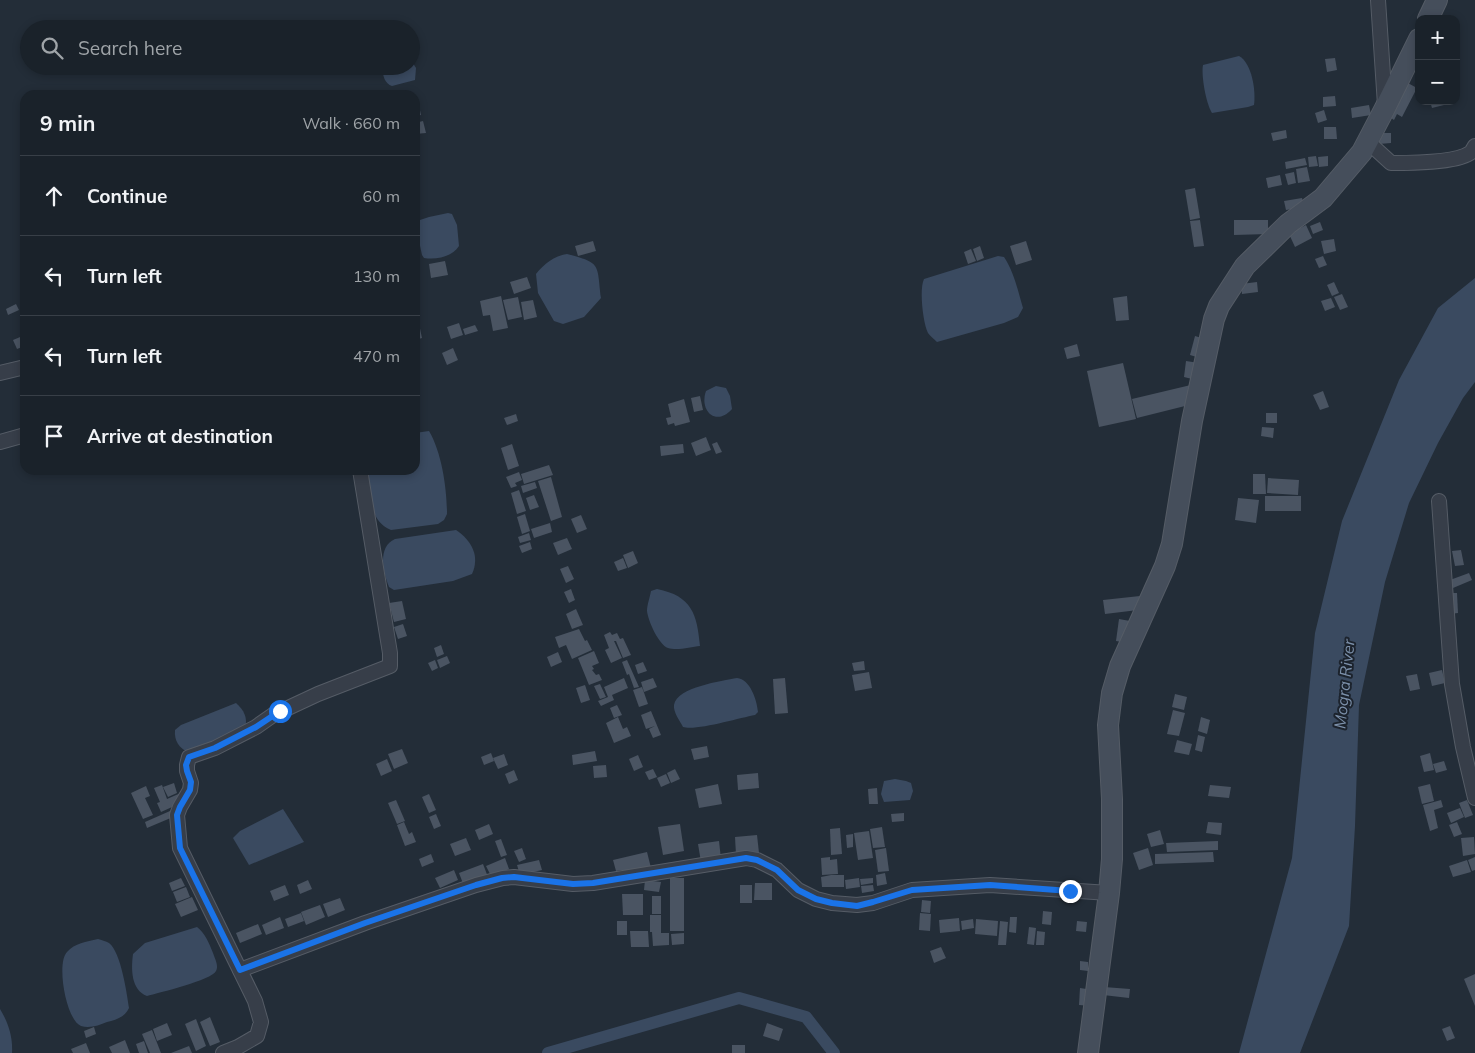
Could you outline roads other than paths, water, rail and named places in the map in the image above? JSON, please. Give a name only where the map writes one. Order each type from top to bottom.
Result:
[{"type":"street","points":[[1378,0],[1385,108]]},
{"type":"street","points":[[1430,15],[1437,0]]},
{"type":"street","points":[[1088,1053],[1112,859],[1112,799],[1108,725],[1112,693],[1120,666],[1165,566],[1172,544],[1192,421],[1214,319],[1219,306],[1246,266],[1288,224],[1323,198],[1362,152],[1415,47]]},
{"type":"street","points":[[1368,142],[1391,163],[1420,163],[1457,157],[1471,152],[1475,146]]},
{"type":"street","points":[[0,373],[20,368]]},
{"type":"street","points":[[0,442],[20,436]]},
{"type":"street","points":[[223,1053],[257,1036],[261,1022],[255,1002],[180,848],[177,815],[190,790],[191,782],[187,771],[187,761],[189,757],[215,748],[256,727],[280,711],[390,666],[390,654],[361,475]]},
{"type":"street","points":[[1439,501],[1452,684],[1463,747],[1475,798]]},
{"type":"street","points":[[240,970],[365,923],[476,885],[514,877],[573,884],[593,883],[746,858],[757,860],[777,870],[798,890],[816,899],[857,906],[912,890],[990,885],[1109,893]]},
{"type":"water","points":[[1239,56],[1250,71],[1254,85],[1254,105],[1212,113],[1204,89],[1203,65]]},
{"type":"water","points":[[383,75],[415,75],[415,80],[392,86],[384,79]]},
{"type":"water","points":[[448,213],[452,214],[457,225],[459,246],[452,253],[434,259],[424,258],[422,255],[420,220]]},
{"type":"water","points":[[567,254],[586,260],[595,266],[599,278],[601,298],[584,317],[563,324],[554,321],[538,293],[536,274],[550,261]]},
{"type":"water","points":[[998,256],[1004,257],[1015,282],[1023,308],[1018,317],[1004,323],[937,342],[928,333],[925,322],[922,306],[924,279]]},
{"type":"water","name":"Mogra River","points":[[1475,278],[1475,382],[1463,398],[1438,443],[1409,503],[1385,582],[1359,705],[1349,926],[1300,1053],[1239,1053],[1292,858],[1315,633],[1342,521],[1399,380],[1438,308]]},
{"type":"water","points":[[716,386],[726,388],[730,396],[732,409],[720,417],[710,414],[705,405],[704,398],[706,391]]},
{"type":"water","points":[[429,431],[434,440],[443,471],[447,514],[444,520],[438,524],[391,530],[383,526],[374,513],[368,475],[420,475],[420,432]]},
{"type":"water","points":[[456,530],[462,534],[473,549],[475,561],[472,574],[453,581],[394,590],[389,587],[383,560],[389,543],[395,539]]},
{"type":"water","points":[[657,589],[678,596],[691,608],[697,625],[700,646],[672,649],[661,642],[652,626],[647,611],[651,591]]},
{"type":"water","points":[[737,678],[746,682],[752,691],[758,712],[755,715],[707,726],[683,727],[675,711],[674,705],[677,699],[691,689]]},
{"type":"water","points":[[236,703],[245,714],[245,728],[189,753],[178,744],[175,738],[175,730],[181,725]]},
{"type":"water","points":[[895,779],[911,783],[913,791],[910,800],[884,802],[881,794],[884,781]]},
{"type":"water","points":[[283,809],[304,842],[249,865],[233,838],[240,831]]},
{"type":"water","points":[[197,927],[205,935],[210,946],[216,962],[216,971],[212,975],[184,986],[147,996],[142,993],[133,978],[133,954],[145,943]]},
{"type":"water","points":[[98,939],[109,943],[117,955],[123,974],[129,1008],[123,1016],[117,1019],[84,1027],[76,1022],[67,1003],[62,967],[67,952],[81,943]]},
{"type":"water","points":[[0,1009],[12,1041],[12,1053],[0,1053]]},
{"type":"waterway","points":[[548,1053],[739,998],[806,1017],[834,1053]]}]
